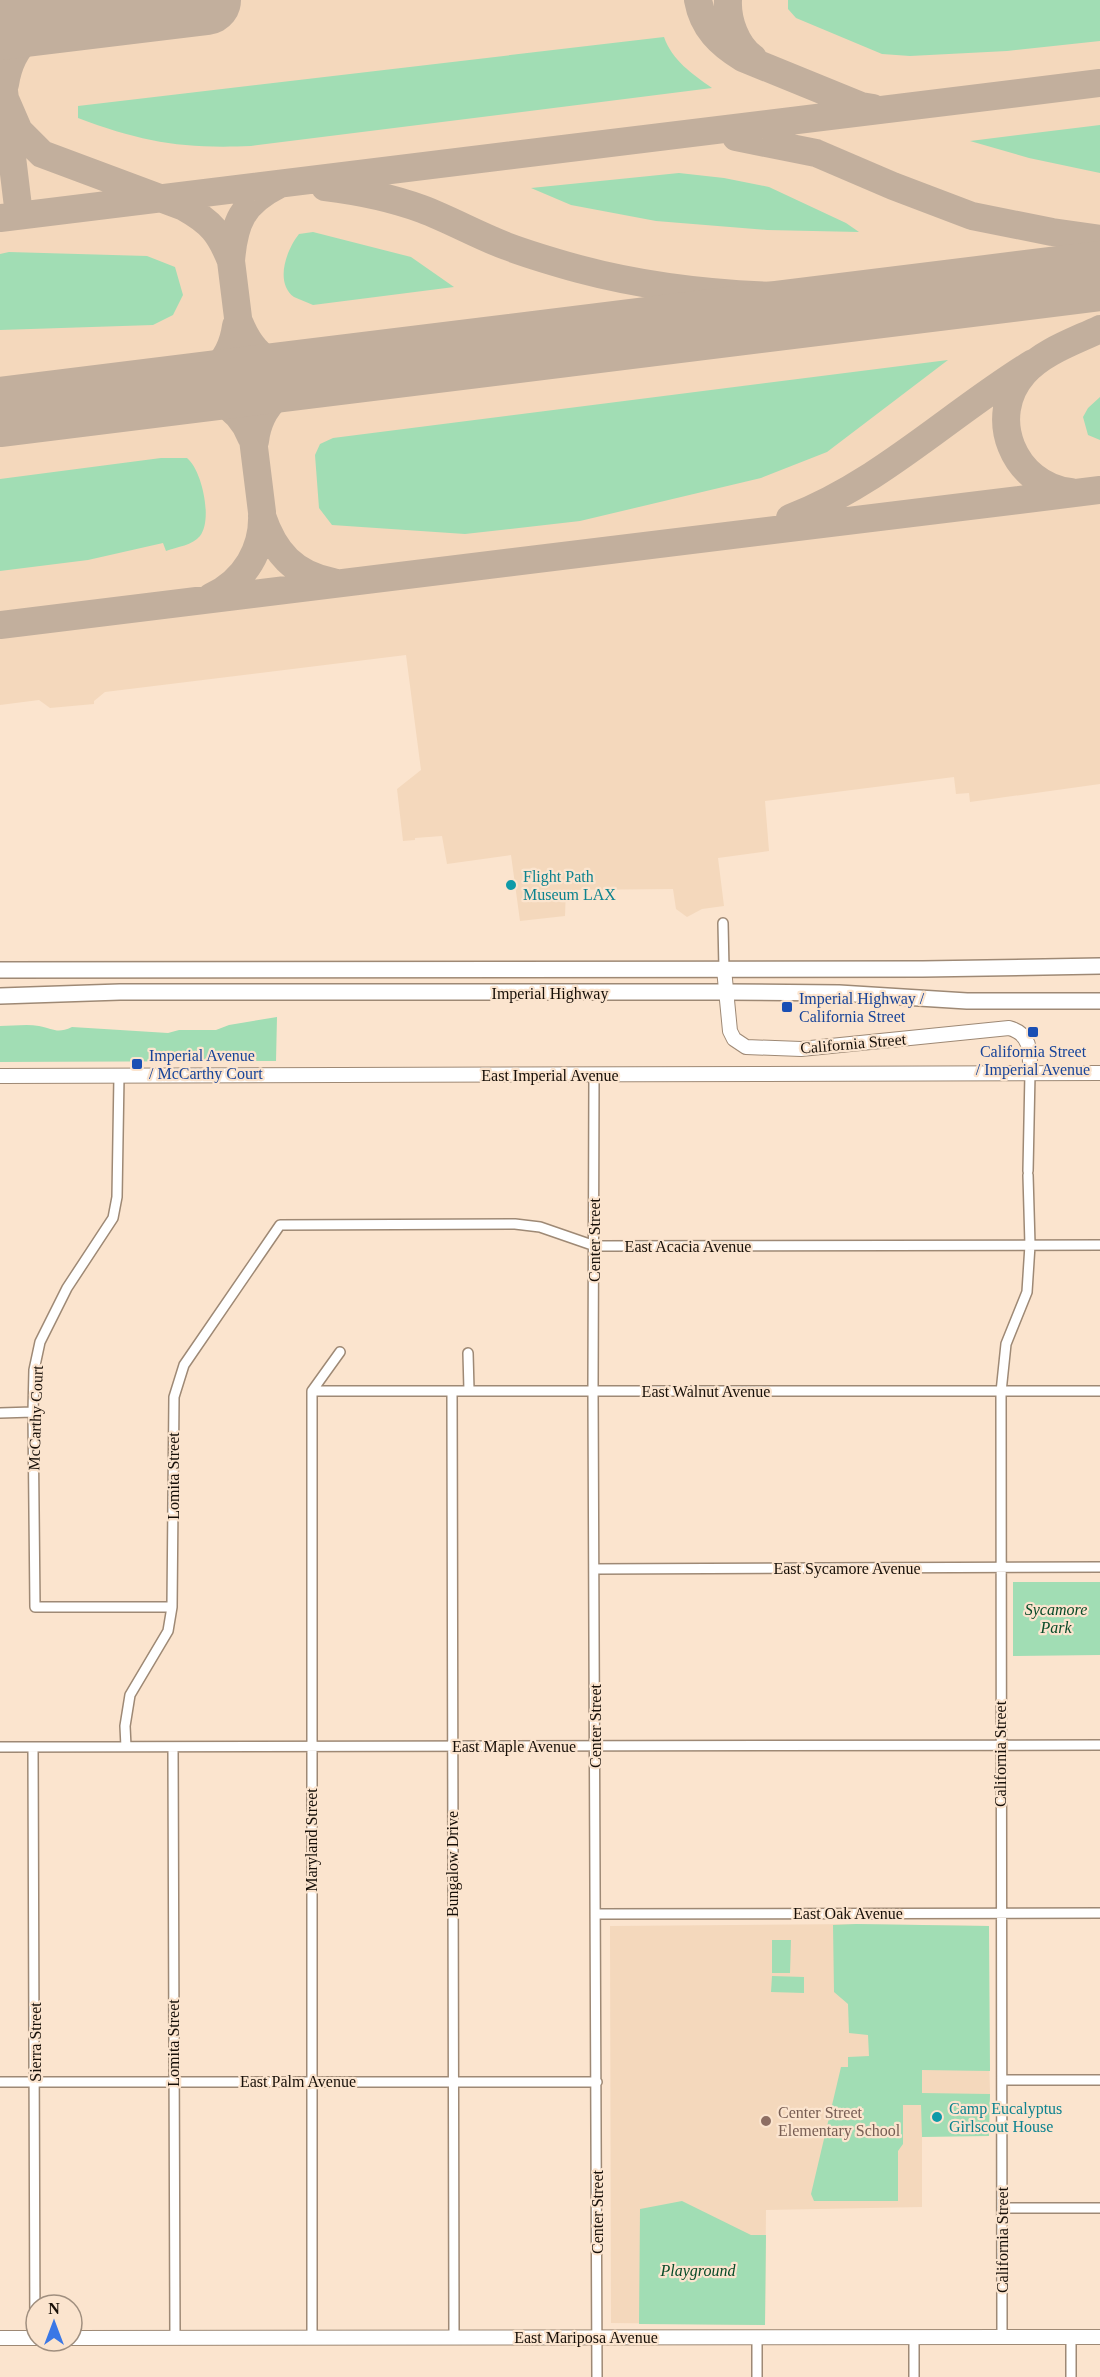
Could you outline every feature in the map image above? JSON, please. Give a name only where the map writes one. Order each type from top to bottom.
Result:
[{"type":"main road","name":"Imperial Highway","points":[[0,970],[923,969],[1100,966]]},
{"type":"main road","points":[[120,969],[120,992]]},
{"type":"main road","name":"Imperial Highway","points":[[0,996],[120,992],[726,992],[839,993],[968,1001],[1100,1001]]},
{"type":"street","name":"California Street","points":[[723,923],[724,969],[730,1031],[734,1039],[746,1047],[801,1049],[1009,1028],[1023,1034],[1029,1043],[1027,1292],[1006,1344],[1001,1392],[1002,2337]]},
{"type":"street","name":"East Imperial Avenue","points":[[0,1076],[1100,1073]]},
{"type":"street","name":"Center Street","points":[[594,1075],[597,2377]]},
{"type":"street","name":"McCarthy Court","points":[[118,1076],[117,1197],[113,1218],[67,1288],[40,1342],[34,1370],[35,1607],[172,1607]]},
{"type":"street","name":"East Acacia Avenue","points":[[280,1225],[515,1224],[540,1227],[595,1246],[1100,1245]]},
{"type":"street","name":"Lomita Street","points":[[126,1747],[127,1710],[130,1695],[168,1631],[172,1607],[174,1397],[184,1365],[280,1225]]},
{"type":"street","points":[[312,1391],[340,1352]]},
{"type":"street","points":[[468,1353],[469,1390]]},
{"type":"street","name":"East Walnut Avenue","points":[[312,1391],[1100,1391]]},
{"type":"street","name":"Maryland Street","points":[[312,1391],[312,2338]]},
{"type":"street","name":"Bungalow Drive","points":[[452,1391],[454,2338]]},
{"type":"street","points":[[0,1413],[33,1412]]},
{"type":"street","name":"East Sycamore Avenue","points":[[594,1569],[1100,1567]]},
{"type":"street","name":"East Maple Avenue","points":[[0,1747],[1100,1746]]},
{"type":"street","name":"Sierra Street","points":[[33,1747],[35,2293]]},
{"type":"street","name":"Lomita Street","points":[[173,1748],[175,2338]]},
{"type":"street","name":"East Oak Avenue","points":[[596,1914],[1100,1913]]},
{"type":"street","points":[[1002,2080],[1100,2080]]},
{"type":"street","name":"East Palm Avenue","points":[[0,2082],[597,2082]]},
{"type":"street","points":[[1003,2208],[1100,2208]]},
{"type":"street","points":[[757,2337],[757,2377]]},
{"type":"street","points":[[914,2337],[914,2377]]},
{"type":"street","points":[[1071,2337],[1071,2377]]},
{"type":"street","name":"East Mariposa Avenue","points":[[84,2338],[1100,2337]]},
{"type":"street","points":[[0,2338],[24,2338]]},
{"type":"shaded area","points":[[0,0],[1100,0],[1100,784],[970,802],[969,793],[956,794],[954,777],[765,801],[769,851],[718,858],[724,906],[702,909],[687,917],[676,909],[673,889],[566,890],[565,916],[520,921],[511,855],[447,864],[442,836],[403,841],[397,789],[421,770],[406,655],[105,692],[94,701],[94,704],[50,708],[39,700],[0,705]]},
{"type":"shaded area","name":"Center Street Elementary School","points":[[856,1924],[989,1926],[990,2094],[922,2094],[922,2207],[766,2210],[765,2325],[611,2323],[610,1926]]},
{"type":"green space","points":[[788,0],[1100,0],[1100,41],[1007,51],[910,56],[882,54],[796,18],[788,9]]},
{"type":"green space","points":[[664,37],[677,60],[712,88],[251,146],[204,146],[163,142],[122,133],[78,118],[78,106]]},
{"type":"green space","points":[[1100,125],[1100,173],[1029,158],[970,141]]},
{"type":"green space","points":[[679,173],[724,178],[769,187],[846,223],[859,232],[767,230],[656,221],[571,205],[531,188]]},
{"type":"green space","points":[[313,232],[411,257],[454,287],[313,305],[294,297],[288,291],[284,266],[290,248],[299,234]]},
{"type":"green space","points":[[9,252],[147,256],[175,267],[183,295],[173,315],[153,325],[0,330],[0,254]]},
{"type":"green space","points":[[948,360],[827,452],[761,478],[580,521],[465,534],[332,525],[319,508],[315,455],[320,444],[333,438]]},
{"type":"green space","points":[[1100,397],[1100,440],[1088,435],[1083,417],[1088,408]]},
{"type":"green space","points":[[161,458],[187,458],[197,473],[204,496],[206,519],[204,529],[197,539],[166,551],[163,543],[88,560],[0,571],[0,479]]},
{"type":"green space","points":[[277,1017],[276,1061],[0,1062],[0,1026],[34,1025],[59,1031],[72,1027],[168,1033],[179,1030],[216,1030],[229,1025]]},
{"type":"green space","name":"Sycamore Park","points":[[1013,1582],[1100,1582],[1100,1655],[1013,1656]]},
{"type":"green space","points":[[833,1925],[989,1926],[990,2071],[922,2070],[922,2093],[990,2094],[989,2136],[922,2137],[921,2105],[903,2105],[903,2144],[898,2151],[898,2201],[814,2201],[811,2194],[841,2067],[848,2067],[848,2057],[869,2056],[868,2035],[849,2033],[848,2004],[834,1992]]},
{"type":"green space","points":[[772,1940],[791,1940],[790,1973],[772,1973]]},
{"type":"green space","points":[[772,1976],[804,1977],[804,1993],[771,1992]]},
{"type":"green space","name":"Playground","points":[[682,2201],[751,2235],[766,2235],[765,2325],[639,2324],[640,2209]]},
{"type":"taxiway","points":[[15,0],[40,12],[69,16]]},
{"type":"taxiway","points":[[144,8],[156,0]]},
{"type":"taxiway","points":[[698,0],[708,27],[720,41],[743,58],[861,106],[873,108]]},
{"type":"taxiway","points":[[728,0],[729,16],[737,40],[753,58]]},
{"type":"taxiway","points":[[5,84],[14,56],[28,38],[49,25],[76,16]]},
{"type":"taxiway","points":[[0,58],[19,215]]},
{"type":"taxiway","points":[[0,218],[1100,83]]},
{"type":"taxiway","points":[[6,101],[19,131],[42,154],[184,207],[208,223],[223,243],[231,261]]},
{"type":"taxiway","points":[[736,137],[816,153],[972,216],[1100,239]]},
{"type":"taxiway","points":[[211,597],[243,573],[260,539],[262,512],[231,261],[232,248],[242,216],[256,199],[278,185]]},
{"type":"taxiway","points":[[325,187],[375,195],[411,205],[506,246],[570,266],[632,281],[686,289],[740,294],[849,296],[1012,287]]},
{"type":"taxiway","points":[[240,324],[256,351],[266,359],[288,368],[331,371]]},
{"type":"taxiway","points":[[167,390],[204,377],[221,363],[233,341],[236,326]]},
{"type":"taxiway","points":[[1070,492],[1050,487],[1034,477],[1021,463],[1011,446],[1007,428],[1007,409],[1012,390],[1031,366],[1059,348],[1100,329]]},
{"type":"taxiway","points":[[790,518],[855,486],[885,467],[1033,363]]},
{"type":"taxiway","points":[[255,441],[262,416],[277,397],[296,383],[320,374]]},
{"type":"taxiway","points":[[173,390],[209,397],[230,408],[238,415],[251,437]]},
{"type":"taxiway","points":[[0,393],[157,391]]},
{"type":"taxiway","points":[[0,625],[1100,490]]},
{"type":"taxiway","points":[[262,516],[273,541],[287,560],[307,574],[333,582]]},
{"type":"runway","points":[[0,25],[206,0]]},
{"type":"runway","points":[[0,412],[1100,276]]},
{"type":"place","name":"Flight Path Museum LAX","points":[[511,885]]},
{"type":"place","name":"Imperial Highway / California Street","points":[[787,1007]]},
{"type":"place","name":"California Street / Imperial Avenue","points":[[1033,1032]]},
{"type":"place","name":"Imperial Avenue / McCarthy Court","points":[[137,1064]]},
{"type":"place","name":"Camp Eucalyptus Girlscout House","points":[[937,2117]]},
{"type":"place","name":"Center Street Elementary School","points":[[766,2121]]}]
